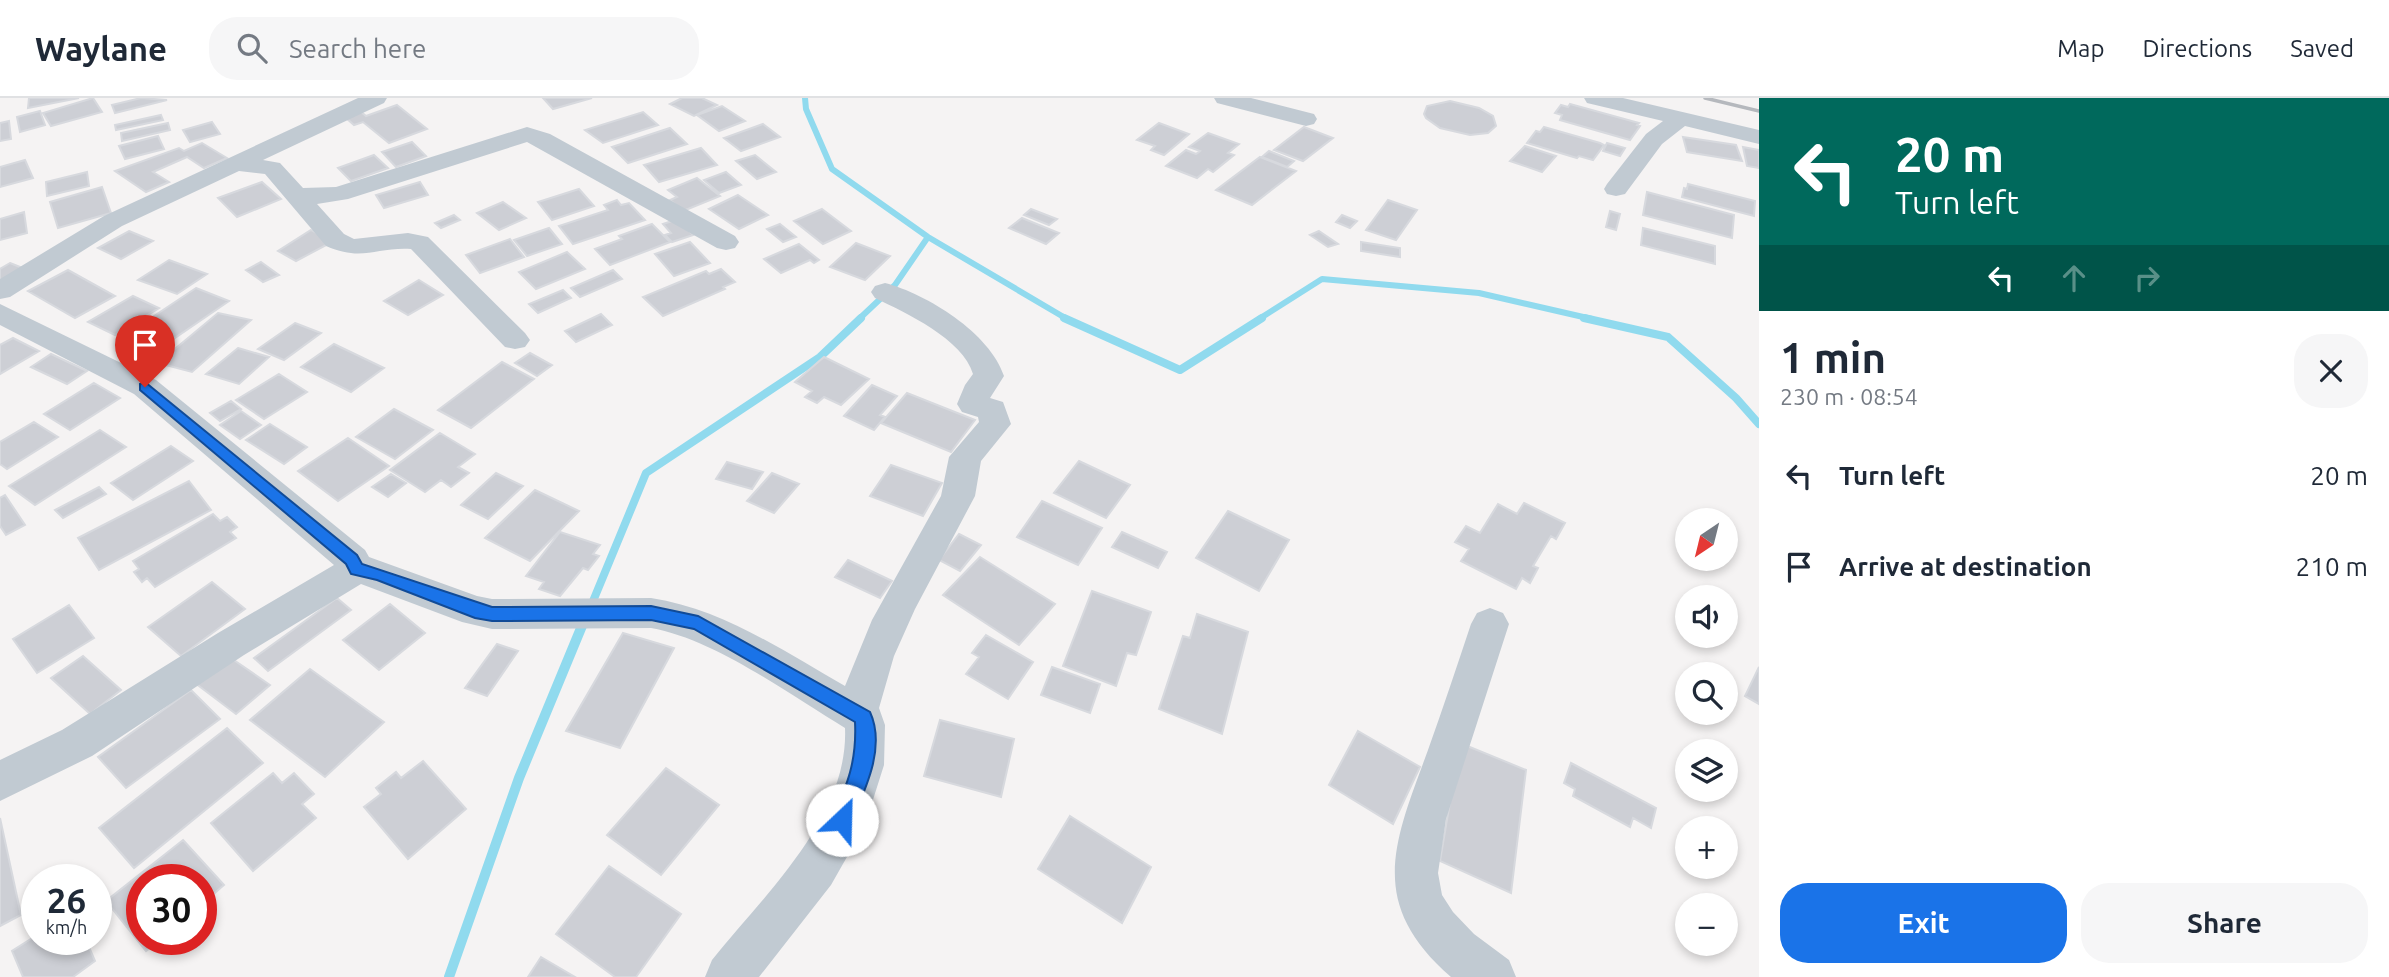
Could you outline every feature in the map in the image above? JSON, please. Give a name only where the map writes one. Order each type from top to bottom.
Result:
[{"type":"street","points":[[0,291],[113,222],[376,98]]},
{"type":"street","points":[[1225,98],[1306,119]]},
{"type":"street","points":[[1595,98],[1759,137]]},
{"type":"street","points":[[1616,188],[1654,139],[1680,119]]},
{"type":"street","points":[[296,195],[317,197],[339,194],[527,134],[542,138],[726,242]]},
{"type":"street","points":[[237,163],[272,168],[335,240],[343,245],[365,249],[409,240],[419,243],[515,340]]},
{"type":"street","points":[[729,977],[821,860],[837,830],[859,781],[866,749],[864,718],[859,709],[863,688],[882,637],[958,496],[965,457],[995,424],[992,410],[973,404],[981,385],[989,376],[989,370],[971,345],[927,313],[885,292]]},
{"type":"street","points":[[0,313],[145,387],[352,560],[357,569]]},
{"type":"street","points":[[0,781],[76,743],[231,644],[357,569],[379,574],[475,611],[492,614],[651,613],[698,623],[864,718]]},
{"type":"street","points":[[1490,624],[1427,814],[1416,858],[1418,890],[1430,918],[1462,958],[1492,977]]},
{"type":"building","points":[[29,98],[79,98],[28,108]]},
{"type":"building","points":[[93,98],[102,112],[51,126],[43,113]]},
{"type":"building","points":[[141,98],[167,100],[115,113],[112,105]]},
{"type":"building","points":[[543,98],[592,98],[553,109]]},
{"type":"building","points":[[682,98],[702,98],[717,105],[694,116],[670,104]]},
{"type":"building","points":[[1450,101],[1479,108],[1493,116],[1496,126],[1488,133],[1470,135],[1440,128],[1426,118],[1424,114],[1427,106]]},
{"type":"building","points":[[1570,104],[1639,123],[1637,125],[1640,126],[1630,140],[1560,120],[1562,115],[1555,113],[1561,105],[1568,107]]},
{"type":"building","points":[[397,105],[427,129],[389,143],[363,122],[354,125],[345,117],[360,111],[366,116]]},
{"type":"building","points":[[722,106],[745,121],[719,131],[697,115]]},
{"type":"building","points":[[40,111],[45,125],[20,132],[17,117]]},
{"type":"building","points":[[643,112],[658,125],[603,143],[585,130]]},
{"type":"building","points":[[161,115],[163,120],[116,130],[115,125]]},
{"type":"building","points":[[9,121],[11,139],[0,141],[0,123]]},
{"type":"building","points":[[212,122],[220,134],[190,142],[183,130]]},
{"type":"building","points":[[168,123],[170,130],[122,141],[121,133]]},
{"type":"building","points":[[1159,123],[1189,134],[1164,155],[1151,150],[1155,146],[1137,140]]},
{"type":"building","points":[[763,124],[780,137],[741,151],[724,138]]},
{"type":"building","points":[[1304,127],[1333,138],[1303,161],[1274,150]]},
{"type":"building","points":[[1544,127],[1604,145],[1593,160],[1527,143],[1536,131],[1540,132]]},
{"type":"building","points":[[670,128],[687,144],[628,163],[612,147]]},
{"type":"building","points":[[1208,133],[1239,144],[1228,153],[1234,155],[1213,172],[1208,169],[1197,178],[1166,166],[1186,150],[1196,154],[1200,151],[1189,147]]},
{"type":"building","points":[[158,136],[164,149],[125,159],[119,146]]},
{"type":"building","points":[[1683,137],[1736,145],[1742,161],[1687,152]]},
{"type":"building","points":[[412,142],[426,156],[396,167],[382,152]]},
{"type":"building","points":[[202,143],[227,158],[204,168],[187,157],[153,172],[169,182],[146,192],[115,171],[179,148],[184,151]]},
{"type":"building","points":[[1607,143],[1625,148],[1620,156],[1603,151]]},
{"type":"building","points":[[1525,146],[1556,156],[1542,172],[1510,161]]},
{"type":"building","points":[[1743,147],[1759,150],[1759,168],[1747,166]]},
{"type":"building","points":[[701,148],[717,165],[659,182],[644,165]]},
{"type":"building","points":[[1269,151],[1294,161],[1287,167],[1262,157]]},
{"type":"building","points":[[374,155],[388,168],[351,181],[338,168]]},
{"type":"building","points":[[755,155],[776,172],[757,179],[736,161]]},
{"type":"building","points":[[1260,157],[1296,171],[1252,205],[1216,190]]},
{"type":"building","points":[[25,160],[33,178],[0,187],[0,167]]},
{"type":"building","points":[[87,172],[89,186],[47,196],[46,182]]},
{"type":"building","points":[[726,172],[741,185],[719,193],[704,180]]},
{"type":"building","points":[[697,178],[720,196],[683,211],[670,200],[677,197],[668,190]]},
{"type":"building","points":[[262,182],[281,199],[237,217],[218,198]]},
{"type":"building","points":[[420,182],[428,195],[384,208],[376,195]]},
{"type":"building","points":[[1688,184],[1755,201],[1754,216],[1682,197]]},
{"type":"building","points":[[102,187],[111,213],[58,228],[50,202]]},
{"type":"building","points":[[579,189],[594,206],[552,220],[538,202]]},
{"type":"building","points":[[1647,192],[1734,215],[1732,238],[1643,215]]},
{"type":"building","points":[[738,195],[768,215],[739,229],[709,209]]},
{"type":"building","points":[[617,200],[621,205],[629,203],[645,220],[573,244],[559,226],[608,210],[604,205]]},
{"type":"building","points":[[1388,200],[1417,210],[1396,240],[1366,230]]},
{"type":"building","points":[[503,202],[526,218],[499,230],[477,213]]},
{"type":"building","points":[[822,209],[851,231],[823,244],[794,221]]},
{"type":"building","points":[[1031,209],[1057,219],[1049,225],[1024,215]]},
{"type":"building","points":[[1610,211],[1620,214],[1616,230],[1606,227]]},
{"type":"building","points":[[24,212],[27,233],[0,240],[0,219]]},
{"type":"building","points":[[454,215],[460,220],[441,228],[435,223]]},
{"type":"building","points":[[1342,215],[1357,221],[1350,228],[1336,222]]},
{"type":"building","points":[[1022,218],[1059,233],[1046,244],[1009,228]]},
{"type":"building","points":[[678,219],[693,235],[672,242],[665,235],[671,233],[663,224]]},
{"type":"building","points":[[652,224],[670,242],[610,265],[595,249],[622,239],[619,236]]},
{"type":"building","points":[[780,224],[796,237],[783,242],[767,229]]},
{"type":"building","points":[[549,228],[562,244],[527,256],[514,240]]},
{"type":"building","points":[[1643,228],[1715,246],[1715,264],[1641,245]]},
{"type":"building","points":[[311,230],[332,242],[296,261],[278,251]]},
{"type":"building","points":[[129,231],[153,241],[121,259],[98,248]]},
{"type":"building","points":[[1319,231],[1338,244],[1328,247],[1310,235]]},
{"type":"building","points":[[510,239],[524,257],[480,273],[466,255]]},
{"type":"building","points":[[690,242],[710,263],[674,276],[655,254]]},
{"type":"building","points":[[1361,242],[1400,248],[1400,257],[1361,251]]},
{"type":"building","points":[[856,243],[890,256],[865,280],[830,267]]},
{"type":"building","points":[[799,244],[819,260],[814,263],[810,260],[781,273],[764,259]]},
{"type":"building","points":[[567,252],[585,269],[536,289],[519,272]]},
{"type":"building","points":[[169,260],[207,274],[177,294],[138,280]]},
{"type":"building","points":[[261,262],[279,275],[263,282],[246,270]]},
{"type":"building","points":[[10,263],[25,269],[0,283],[0,269]]},
{"type":"building","points":[[721,269],[735,282],[663,316],[643,297],[706,271],[709,274]]},
{"type":"building","points":[[68,270],[115,296],[75,318],[28,291]]},
{"type":"building","points":[[613,270],[622,279],[580,297],[571,288]]},
{"type":"building","points":[[419,280],[443,295],[408,315],[384,301]]},
{"type":"building","points":[[196,288],[229,301],[166,344],[133,330]]},
{"type":"building","points":[[563,290],[571,298],[538,313],[529,304]]},
{"type":"building","points":[[133,296],[159,308],[115,335],[88,322]]},
{"type":"building","points":[[218,313],[251,320],[192,372],[158,363]]},
{"type":"building","points":[[601,314],[612,325],[576,342],[565,331]]},
{"type":"building","points":[[295,323],[321,333],[284,360],[258,349]]},
{"type":"building","points":[[13,338],[39,351],[0,374],[0,345]]},
{"type":"building","points":[[334,344],[384,368],[351,392],[301,367]]},
{"type":"building","points":[[238,348],[269,357],[239,384],[206,374]]},
{"type":"building","points":[[530,353],[552,365],[537,376],[515,363]]},
{"type":"building","points":[[51,354],[87,371],[67,384],[31,367]]},
{"type":"building","points":[[824,357],[869,379],[841,405],[824,397],[817,403],[805,397],[812,391],[795,382]]},
{"type":"building","points":[[502,362],[534,379],[471,428],[438,410]]},
{"type":"building","points":[[279,374],[307,392],[264,419],[236,400]]},
{"type":"building","points":[[94,383],[120,398],[70,430],[44,414]]},
{"type":"building","points":[[872,385],[897,396],[880,415],[885,417],[874,430],[844,416]]},
{"type":"building","points":[[907,393],[975,420],[951,452],[881,423]]},
{"type":"building","points":[[231,401],[241,409],[220,421],[210,413]]},
{"type":"building","points":[[394,409],[433,430],[395,459],[356,437]]},
{"type":"building","points":[[241,411],[261,425],[240,439],[220,425]]},
{"type":"building","points":[[34,422],[58,437],[7,469],[0,464],[0,442]]},
{"type":"building","points":[[270,424],[307,447],[284,464],[246,440]]},
{"type":"building","points":[[100,430],[126,447],[35,505],[9,486]]},
{"type":"building","points":[[440,433],[475,454],[458,467],[469,473],[451,487],[441,480],[425,492],[390,470]]},
{"type":"building","points":[[348,438],[389,466],[338,501],[298,471]]},
{"type":"building","points":[[171,446],[193,461],[133,500],[111,483]]},
{"type":"building","points":[[1079,461],[1130,485],[1106,518],[1054,493]]},
{"type":"building","points":[[727,462],[763,472],[752,489],[716,479]]},
{"type":"building","points":[[891,465],[942,483],[923,516],[870,496]]},
{"type":"building","points":[[496,473],[523,486],[488,519],[461,505]]},
{"type":"building","points":[[772,473],[799,484],[774,513],[747,501]]},
{"type":"building","points":[[391,474],[406,483],[388,497],[372,487]]},
{"type":"building","points":[[189,481],[211,510],[99,570],[78,538]]},
{"type":"building","points":[[99,487],[106,494],[63,518],[55,510]]},
{"type":"building","points":[[535,490],[579,511],[530,561],[485,538]]},
{"type":"building","points":[[5,495],[25,525],[6,535],[0,526],[0,498]]},
{"type":"building","points":[[1042,501],[1102,528],[1078,565],[1017,537]]},
{"type":"building","points":[[1524,503],[1565,523],[1556,539],[1551,536],[1533,566],[1538,568],[1530,583],[1522,578],[1516,589],[1461,561],[1469,549],[1455,542],[1466,526],[1480,533],[1498,504],[1517,514]]},
{"type":"building","points":[[1228,511],[1289,540],[1259,591],[1196,558]]},
{"type":"building","points":[[213,514],[220,521],[227,517],[237,527],[230,532],[236,538],[155,587],[147,578],[142,582],[134,572],[139,569],[133,561]]},
{"type":"building","points":[[560,532],[600,545],[593,554],[599,556],[588,570],[583,568],[560,596],[539,589],[544,582],[526,576]]},
{"type":"building","points":[[1122,532],[1167,552],[1158,568],[1112,547]]},
{"type":"building","points":[[959,534],[981,545],[960,571],[939,560]]},
{"type":"building","points":[[980,557],[1055,604],[1019,645],[943,595]]},
{"type":"building","points":[[848,560],[892,581],[880,598],[835,577]]},
{"type":"building","points":[[212,582],[245,609],[181,656],[148,627]]},
{"type":"building","points":[[1092,591],[1151,612],[1136,655],[1127,653],[1116,686],[1063,666]]},
{"type":"building","points":[[337,598],[351,610],[268,671],[254,658]]},
{"type":"building","points":[[390,604],[425,633],[379,670],[343,640]]},
{"type":"building","points":[[69,605],[94,638],[37,673],[13,639]]},
{"type":"building","points":[[1197,614],[1248,632],[1222,734],[1159,709],[1183,636],[1190,638]]},
{"type":"building","points":[[623,633],[674,648],[620,748],[566,731]]},
{"type":"building","points":[[986,635],[1033,662],[1008,699],[966,674],[979,657],[972,653]]},
{"type":"building","points":[[497,644],[518,651],[487,696],[465,688]]},
{"type":"building","points":[[83,656],[121,690],[90,714],[51,678]]},
{"type":"building","points":[[228,656],[270,685],[236,714],[195,683]]},
{"type":"building","points":[[1052,667],[1100,684],[1090,713],[1041,695]]},
{"type":"building","points":[[1759,667],[1759,704],[1745,696]]},
{"type":"building","points":[[310,669],[384,722],[325,777],[250,720]]},
{"type":"building","points":[[191,690],[220,719],[126,788],[98,757]]},
{"type":"building","points":[[940,720],[1014,739],[1001,797],[924,776]]},
{"type":"building","points":[[227,728],[263,763],[139,864],[130,864],[99,828]]},
{"type":"building","points":[[1358,731],[1420,767],[1393,824],[1329,785]]},
{"type":"building","points":[[1460,743],[1526,770],[1511,893],[1440,861]]},
{"type":"building","points":[[423,761],[466,809],[408,859],[364,807],[381,794],[376,788],[396,772],[401,778]]},
{"type":"building","points":[[1571,763],[1656,808],[1651,828],[1633,818],[1630,827],[1573,796],[1575,789],[1564,783]]},
{"type":"building","points":[[666,768],[719,805],[661,875],[607,835]]},
{"type":"building","points":[[273,773],[282,783],[294,773],[314,794],[302,804],[316,818],[253,871],[211,823]]},
{"type":"building","points":[[1070,816],[1151,867],[1122,923],[1038,869]]},
{"type":"building","points":[[0,818],[21,915],[0,926]]},
{"type":"building","points":[[183,840],[205,864],[153,864]]},
{"type":"building","points":[[609,866],[681,914],[636,977],[615,977],[556,934]]},
{"type":"building","points":[[217,877],[224,885],[217,891]]},
{"type":"building","points":[[126,885],[126,926],[112,908],[112,896]]},
{"type":"building","points":[[21,945],[21,955],[92,955],[95,961],[73,977],[23,977],[12,951]]},
{"type":"building","points":[[541,957],[575,977],[528,977]]},
{"type":"waterway","points":[[805,98],[806,109],[832,169],[928,237]]},
{"type":"waterway","points":[[859,319],[895,285],[928,237]]},
{"type":"waterway","points":[[928,237],[1067,319]]},
{"type":"waterway","points":[[1259,319],[1322,279],[1479,293],[1592,319]]},
{"type":"waterway","points":[[591,606],[646,473],[820,357],[861,318]]},
{"type":"waterway","points":[[1064,318],[1180,370],[1262,318]]},
{"type":"waterway","points":[[1584,318],[1668,337],[1736,398],[1759,424]]},
{"type":"waterway","points":[[449,977],[519,778],[591,604]]},
{"type":"railway","points":[[1705,98],[1759,111]]},
{"type":"route","points":[[145,387],[352,560],[357,569],[379,574],[475,611],[492,614],[651,613],[698,623],[864,718],[866,749],[863,765],[842,820]]}]
